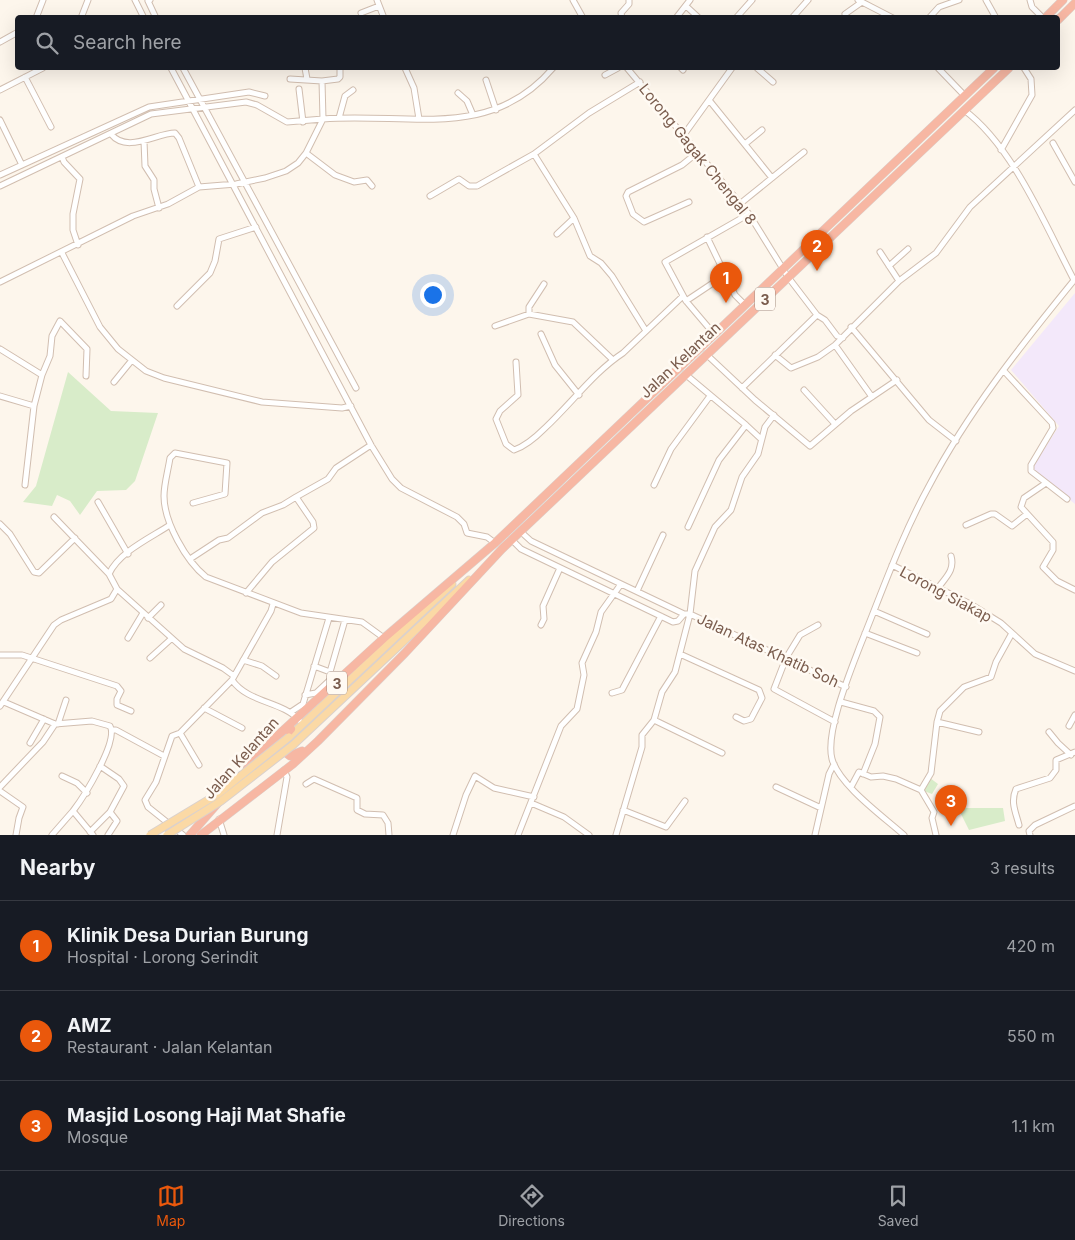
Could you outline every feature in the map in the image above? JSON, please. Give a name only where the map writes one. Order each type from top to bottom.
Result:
[{"type":"highway","points":[[1047,15],[1063,0]]},
{"type":"highway","points":[[1060,18],[1075,3]]},
{"type":"highway","name":"Jalan Kelantan","points":[[200,835],[284,770],[336,722],[405,653],[498,546],[744,304],[992,70]]},
{"type":"highway","name":"Jalan Kelantan","points":[[190,835],[257,757],[296,716],[323,695],[384,638],[498,546],[512,539],[829,236],[1007,70]]},
{"type":"highway","points":[[296,716],[281,743],[284,753],[290,756],[297,755],[336,722]]},
{"type":"main road","name":"Jalan Kelantan","points":[[150,835],[218,794],[289,737],[498,546]]},
{"type":"main road","name":"Jalan Kelantan","points":[[168,835],[221,801],[293,745],[397,648],[498,546]]},
{"type":"street","points":[[37,15],[44,0]]},
{"type":"street","points":[[82,15],[88,0]]},
{"type":"street","points":[[135,0],[142,15]]},
{"type":"street","points":[[138,6],[148,0],[155,15]]},
{"type":"street","points":[[377,0],[383,15]]},
{"type":"street","points":[[573,0],[581,15]]},
{"type":"street","points":[[620,15],[629,4],[629,0]]},
{"type":"street","points":[[678,15],[690,0]]},
{"type":"street","points":[[739,15],[752,0]]},
{"type":"street","points":[[795,15],[808,0]]},
{"type":"street","points":[[938,0],[939,7]]},
{"type":"street","points":[[932,15],[939,7],[959,0]]},
{"type":"street","points":[[986,0],[994,15]]},
{"type":"street","points":[[1030,0],[1032,7],[1041,15]]},
{"type":"street","points":[[845,14],[860,1],[887,15]]},
{"type":"street","points":[[361,13],[379,6]]},
{"type":"street","points":[[686,6],[696,15]]},
{"type":"street","points":[[0,42],[15,34]]},
{"type":"street","points":[[0,90],[39,70]]},
{"type":"street","points":[[172,70],[371,445],[392,479],[401,488],[457,517],[464,524],[467,533],[486,537],[498,546]]},
{"type":"street","points":[[184,70],[356,388]]},
{"type":"street","points":[[305,70],[307,79]]},
{"type":"street","points":[[290,79],[338,80],[340,70]]},
{"type":"street","points":[[406,70],[414,88],[419,119]]},
{"type":"street","points":[[202,103],[253,97],[287,122],[339,118],[419,119],[473,115],[496,110],[527,94],[551,70]]},
{"type":"street","points":[[605,75],[614,70]]},
{"type":"street","name":"Lorong Gagak Chengal 8","points":[[630,70],[749,214],[788,277],[817,315],[825,320],[837,336],[843,338]]},
{"type":"street","points":[[683,136],[730,70]]},
{"type":"street","points":[[760,70],[773,82]]},
{"type":"street","points":[[940,70],[964,96]]},
{"type":"street","points":[[1001,150],[1032,95],[1031,80],[1025,70]]},
{"type":"street","points":[[26,77],[51,127]]},
{"type":"street","points":[[0,282],[62,253],[133,216],[159,208],[199,187],[245,182],[286,171],[298,163],[306,153],[323,119],[322,80]]},
{"type":"street","points":[[486,80],[496,110]]},
{"type":"street","points":[[430,196],[459,180],[469,186],[477,186],[534,154],[589,113],[640,82]]},
{"type":"street","points":[[299,90],[303,122]]},
{"type":"street","points":[[339,118],[345,96],[353,90]]},
{"type":"street","points":[[458,93],[467,101],[473,115]]},
{"type":"street","points":[[0,175],[155,113],[202,103],[266,96]]},
{"type":"street","points":[[708,100],[772,178]]},
{"type":"street","points":[[0,186],[62,157],[149,107],[191,105]]},
{"type":"street","points":[[904,835],[851,787],[834,764],[831,749],[835,722],[841,702],[892,565],[928,486],[1004,371],[1075,280],[1014,167],[975,118],[964,110]]},
{"type":"street","points":[[775,356],[791,368],[818,357],[835,345],[898,281],[936,253],[970,207],[1075,110]]},
{"type":"street","points":[[0,120],[22,165]]},
{"type":"street","points":[[745,144],[762,130]]},
{"type":"street","points":[[105,132],[123,140],[144,141],[168,134],[178,135],[199,187]]},
{"type":"street","points":[[144,141],[145,166],[154,180],[154,189],[159,208]]},
{"type":"street","points":[[1053,143],[1075,182]]},
{"type":"street","points":[[689,202],[644,222],[632,214],[626,196],[628,192],[682,165],[698,152]]},
{"type":"street","points":[[740,203],[804,152]]},
{"type":"street","points":[[306,153],[335,175],[354,182],[367,180],[372,186]]},
{"type":"street","points":[[534,154],[574,218],[590,256],[601,263],[612,276],[646,331]]},
{"type":"street","points":[[62,157],[64,162],[80,179],[73,214],[73,230],[78,245]]},
{"type":"street","points":[[714,334],[685,299],[665,262],[749,214]]},
{"type":"street","points":[[557,234],[574,218]]},
{"type":"street","points":[[177,306],[210,273],[216,261],[219,239],[256,227]]},
{"type":"street","points":[[707,238],[735,295],[744,304]]},
{"type":"street","points":[[889,266],[908,250]]},
{"type":"street","points":[[880,252],[898,281]]},
{"type":"street","points":[[62,253],[100,327],[118,349],[146,371],[262,402],[342,408],[351,406]]},
{"type":"street","points":[[516,362],[518,395],[500,411],[496,419],[506,444],[510,449],[518,449],[531,440],[613,360],[685,299],[725,275]]},
{"type":"street","points":[[529,314],[529,307],[544,284]]},
{"type":"street","points":[[305,320],[316,314]]},
{"type":"street","points":[[495,326],[529,314],[571,320],[613,360]]},
{"type":"street","points":[[742,388],[817,315]]},
{"type":"street","points":[[25,485],[34,406],[42,375],[50,356],[52,336],[60,321],[87,349],[86,376]]},
{"type":"street","points":[[852,327],[929,420],[956,441]]},
{"type":"street","points":[[541,334],[555,365],[579,395]]},
{"type":"street","points":[[318,343],[329,338]]},
{"type":"street","points":[[835,345],[872,397]]},
{"type":"street","points":[[0,349],[42,375]]},
{"type":"street","points":[[706,354],[742,388],[810,446],[835,424],[897,380]]},
{"type":"street","points":[[114,382],[132,360]]},
{"type":"street","points":[[1004,371],[1052,423],[1053,428],[1030,468],[1067,499]]},
{"type":"street","points":[[685,374],[761,439]]},
{"type":"street","points":[[804,390],[835,424]]},
{"type":"street","points":[[0,396],[34,406]]},
{"type":"street","points":[[654,485],[671,450],[710,396]]},
{"type":"street","points":[[616,835],[642,747],[642,735],[654,720],[662,692],[675,672],[690,614],[695,571],[715,527],[732,510],[742,476],[759,450],[765,427],[774,415]]},
{"type":"street","points":[[688,527],[719,460],[746,425]]},
{"type":"street","points":[[190,559],[220,540],[228,538],[262,513],[283,506],[328,479],[336,468],[371,445]]},
{"type":"street","points":[[193,503],[225,494],[227,463],[175,453],[171,456],[164,496],[170,525],[197,570],[206,577],[273,604],[302,613],[362,622],[384,638]]},
{"type":"street","points":[[1046,482],[1024,498],[1021,507],[1054,546],[1043,567],[1057,581],[1075,590]]},
{"type":"street","points":[[246,592],[272,562],[314,528],[313,522],[296,497]]},
{"type":"street","points":[[98,502],[128,554]]},
{"type":"street","points":[[966,525],[995,514],[1012,526],[1027,514]]},
{"type":"street","points":[[54,517],[109,574],[117,589],[171,639],[184,649],[223,668],[233,678],[236,685],[263,702],[296,716],[303,704],[329,618]]},
{"type":"street","points":[[0,524],[10,534],[34,572],[39,573],[75,538]]},
{"type":"street","points":[[109,574],[112,567],[128,554],[170,525]]},
{"type":"street","points":[[520,531],[531,541],[684,614],[690,614]]},
{"type":"street","points":[[637,591],[663,535]]},
{"type":"street","points":[[512,539],[521,549],[661,616],[676,622],[684,614]]},
{"type":"street","points":[[938,588],[951,570],[953,564],[951,556]]},
{"type":"street","name":"Lorong Siakap","points":[[892,565],[972,605],[1012,633],[1035,654],[1075,671]]},
{"type":"street","points":[[542,625],[544,619],[543,606],[560,568]]},
{"type":"street","points":[[518,835],[561,726],[577,709],[584,675],[582,663],[596,632],[601,612],[621,584]]},
{"type":"street","points":[[117,589],[111,599],[61,620],[54,625],[2,704],[57,724],[92,721],[110,726],[112,730],[116,730],[164,756]]},
{"type":"street","points":[[183,835],[148,807],[145,802],[156,782],[172,736],[180,733],[233,678],[271,611],[273,604]]},
{"type":"street","points":[[148,618],[161,605]]},
{"type":"street","points":[[874,612],[927,634]]},
{"type":"street","points":[[128,638],[142,613]]},
{"type":"street","name":"Jalan Atas Khatib Soh","points":[[690,614],[846,687]]},
{"type":"street","points":[[612,693],[622,690],[661,616]]},
{"type":"street","points":[[330,672],[345,620]]},
{"type":"street","points":[[818,625],[802,632],[786,658],[774,689],[835,722]]},
{"type":"street","points":[[866,633],[916,652]]},
{"type":"street","points":[[921,790],[931,773],[940,711],[964,687],[991,678],[996,662],[1012,633]]},
{"type":"street","points":[[150,658],[171,639]]},
{"type":"street","points":[[0,654],[22,655],[117,686],[121,692],[117,699],[117,705],[131,711]]},
{"type":"street","points":[[680,654],[759,690],[762,698],[750,719],[744,721],[736,717]]},
{"type":"street","points":[[243,660],[262,666],[276,676]]},
{"type":"street","points":[[305,695],[316,693],[333,677],[330,672],[314,666]]},
{"type":"street","points":[[0,787],[43,742],[57,724],[66,700]]},
{"type":"street","points":[[841,702],[874,711],[880,717],[875,744],[863,774]]},
{"type":"street","points":[[204,708],[242,728]]},
{"type":"street","points":[[1069,726],[1075,715]]},
{"type":"street","points":[[30,743],[44,719]]},
{"type":"street","points":[[654,720],[722,753]]},
{"type":"street","points":[[937,722],[979,732]]},
{"type":"street","points":[[52,835],[87,793],[100,766],[112,730]]},
{"type":"street","points":[[1050,732],[1058,743],[1073,753]]},
{"type":"street","points":[[180,733],[198,766]]},
{"type":"street","points":[[1019,825],[1012,797],[1016,789],[1050,778],[1054,775],[1056,760],[1073,753]]},
{"type":"street","points":[[815,835],[834,764]]},
{"type":"street","points":[[73,811],[91,833],[110,812],[124,786],[119,779],[100,766]]},
{"type":"street","points":[[277,835],[287,777],[284,770]]},
{"type":"street","points":[[851,787],[859,772],[871,778],[882,776],[896,779],[921,790],[934,812],[932,818],[936,835]]},
{"type":"street","points":[[62,776],[77,783],[87,793]]},
{"type":"street","points":[[453,835],[466,795],[475,776],[494,788],[532,800],[564,816],[589,835]]},
{"type":"street","points":[[306,784],[314,779],[357,798],[357,810],[365,814],[383,815],[388,823],[389,835]]},
{"type":"street","points":[[776,787],[821,808]]},
{"type":"street","points":[[0,791],[23,807],[18,818],[16,835]]},
{"type":"street","points":[[623,810],[666,827],[685,801]]},
{"type":"street","points":[[1030,835],[1029,830],[1035,825],[1075,806]]},
{"type":"street","points":[[108,835],[117,821],[110,812]]},
{"type":"street","points":[[219,819],[224,835]]},
{"type":"shaded area","points":[[1075,293],[1075,504],[1031,470],[1059,426],[1011,370]]},
{"type":"green space","points":[[68,372],[111,411],[158,413],[135,481],[126,490],[97,491],[80,515],[70,501],[57,495],[52,506],[23,502],[36,486]]},
{"type":"green space","points":[[930,778],[938,784],[932,794],[924,791]]},
{"type":"green space","points":[[958,808],[1003,808],[1005,821],[969,830]]},
{"type":"place","name":"AMZ","points":[[817,271]]},
{"type":"place","name":"Klinik Desa Durian Burung","points":[[726,303]]},
{"type":"place","name":"Masjid Losong Haji Mat Shafie","points":[[951,826]]}]
